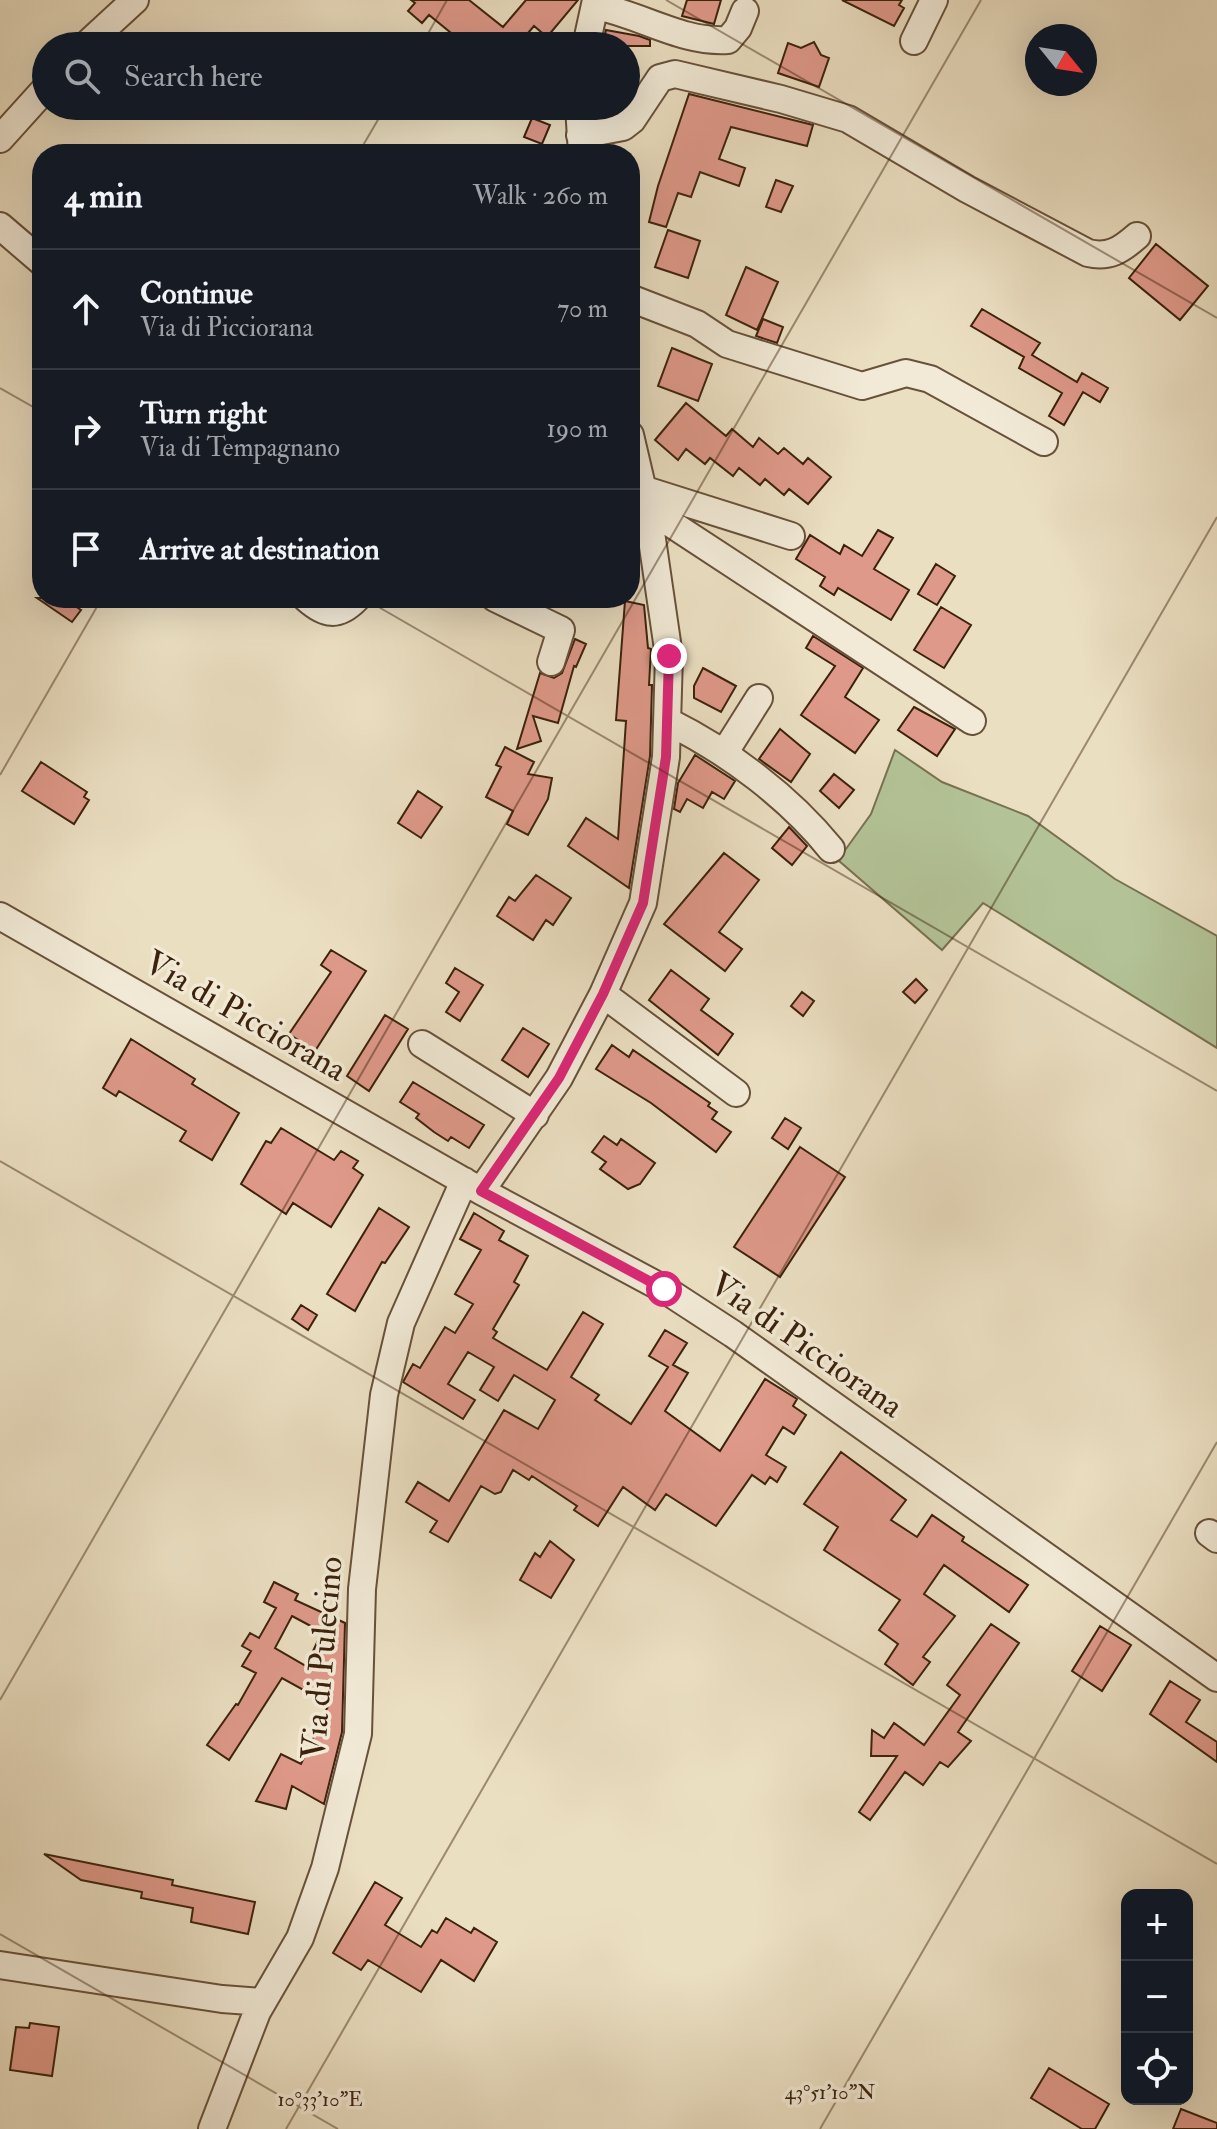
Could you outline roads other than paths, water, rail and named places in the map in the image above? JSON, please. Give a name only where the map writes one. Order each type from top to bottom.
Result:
[{"type":"street","points":[[100,32],[135,0]]},
{"type":"street","points":[[914,41],[934,0]]},
{"type":"street","points":[[589,32],[595,3],[683,35],[716,41],[728,40],[738,28],[745,11]]},
{"type":"street","points":[[640,108],[660,78],[675,74],[781,99],[848,119],[967,189],[1088,253],[1102,257],[1121,250],[1137,236]]},
{"type":"street","points":[[0,139],[32,104]]},
{"type":"street","points":[[580,120],[581,144],[623,127],[632,120]]},
{"type":"street","points":[[0,226],[32,253]]},
{"type":"street","points":[[640,302],[697,324],[727,344],[862,386],[906,373],[930,379],[1044,442]]},
{"type":"street","points":[[643,512],[791,536]]},
{"type":"street","points":[[643,512],[670,523],[972,721]]},
{"type":"street","name":"Via di Pulecino","points":[[212,2129],[262,2002],[300,1938],[325,1868],[358,1734],[362,1589],[384,1395],[401,1323],[472,1186],[535,1115],[559,1078],[603,994],[643,903],[669,722],[669,656],[643,512]]},
{"type":"street","points":[[317,608],[329,614],[340,613],[346,608]]},
{"type":"street","points":[[516,608],[561,630],[551,662]]},
{"type":"street","points":[[721,751],[730,744],[759,698]]},
{"type":"street","points":[[669,722],[721,751],[807,819],[831,849]]},
{"type":"street","name":"Via di Picciorana","points":[[0,916],[472,1186],[664,1289],[733,1334],[1217,1678]]},
{"type":"street","points":[[603,994],[736,1093]]},
{"type":"street","points":[[422,1044],[535,1115]]},
{"type":"street","points":[[0,1965],[222,1999],[262,2002]]}]
